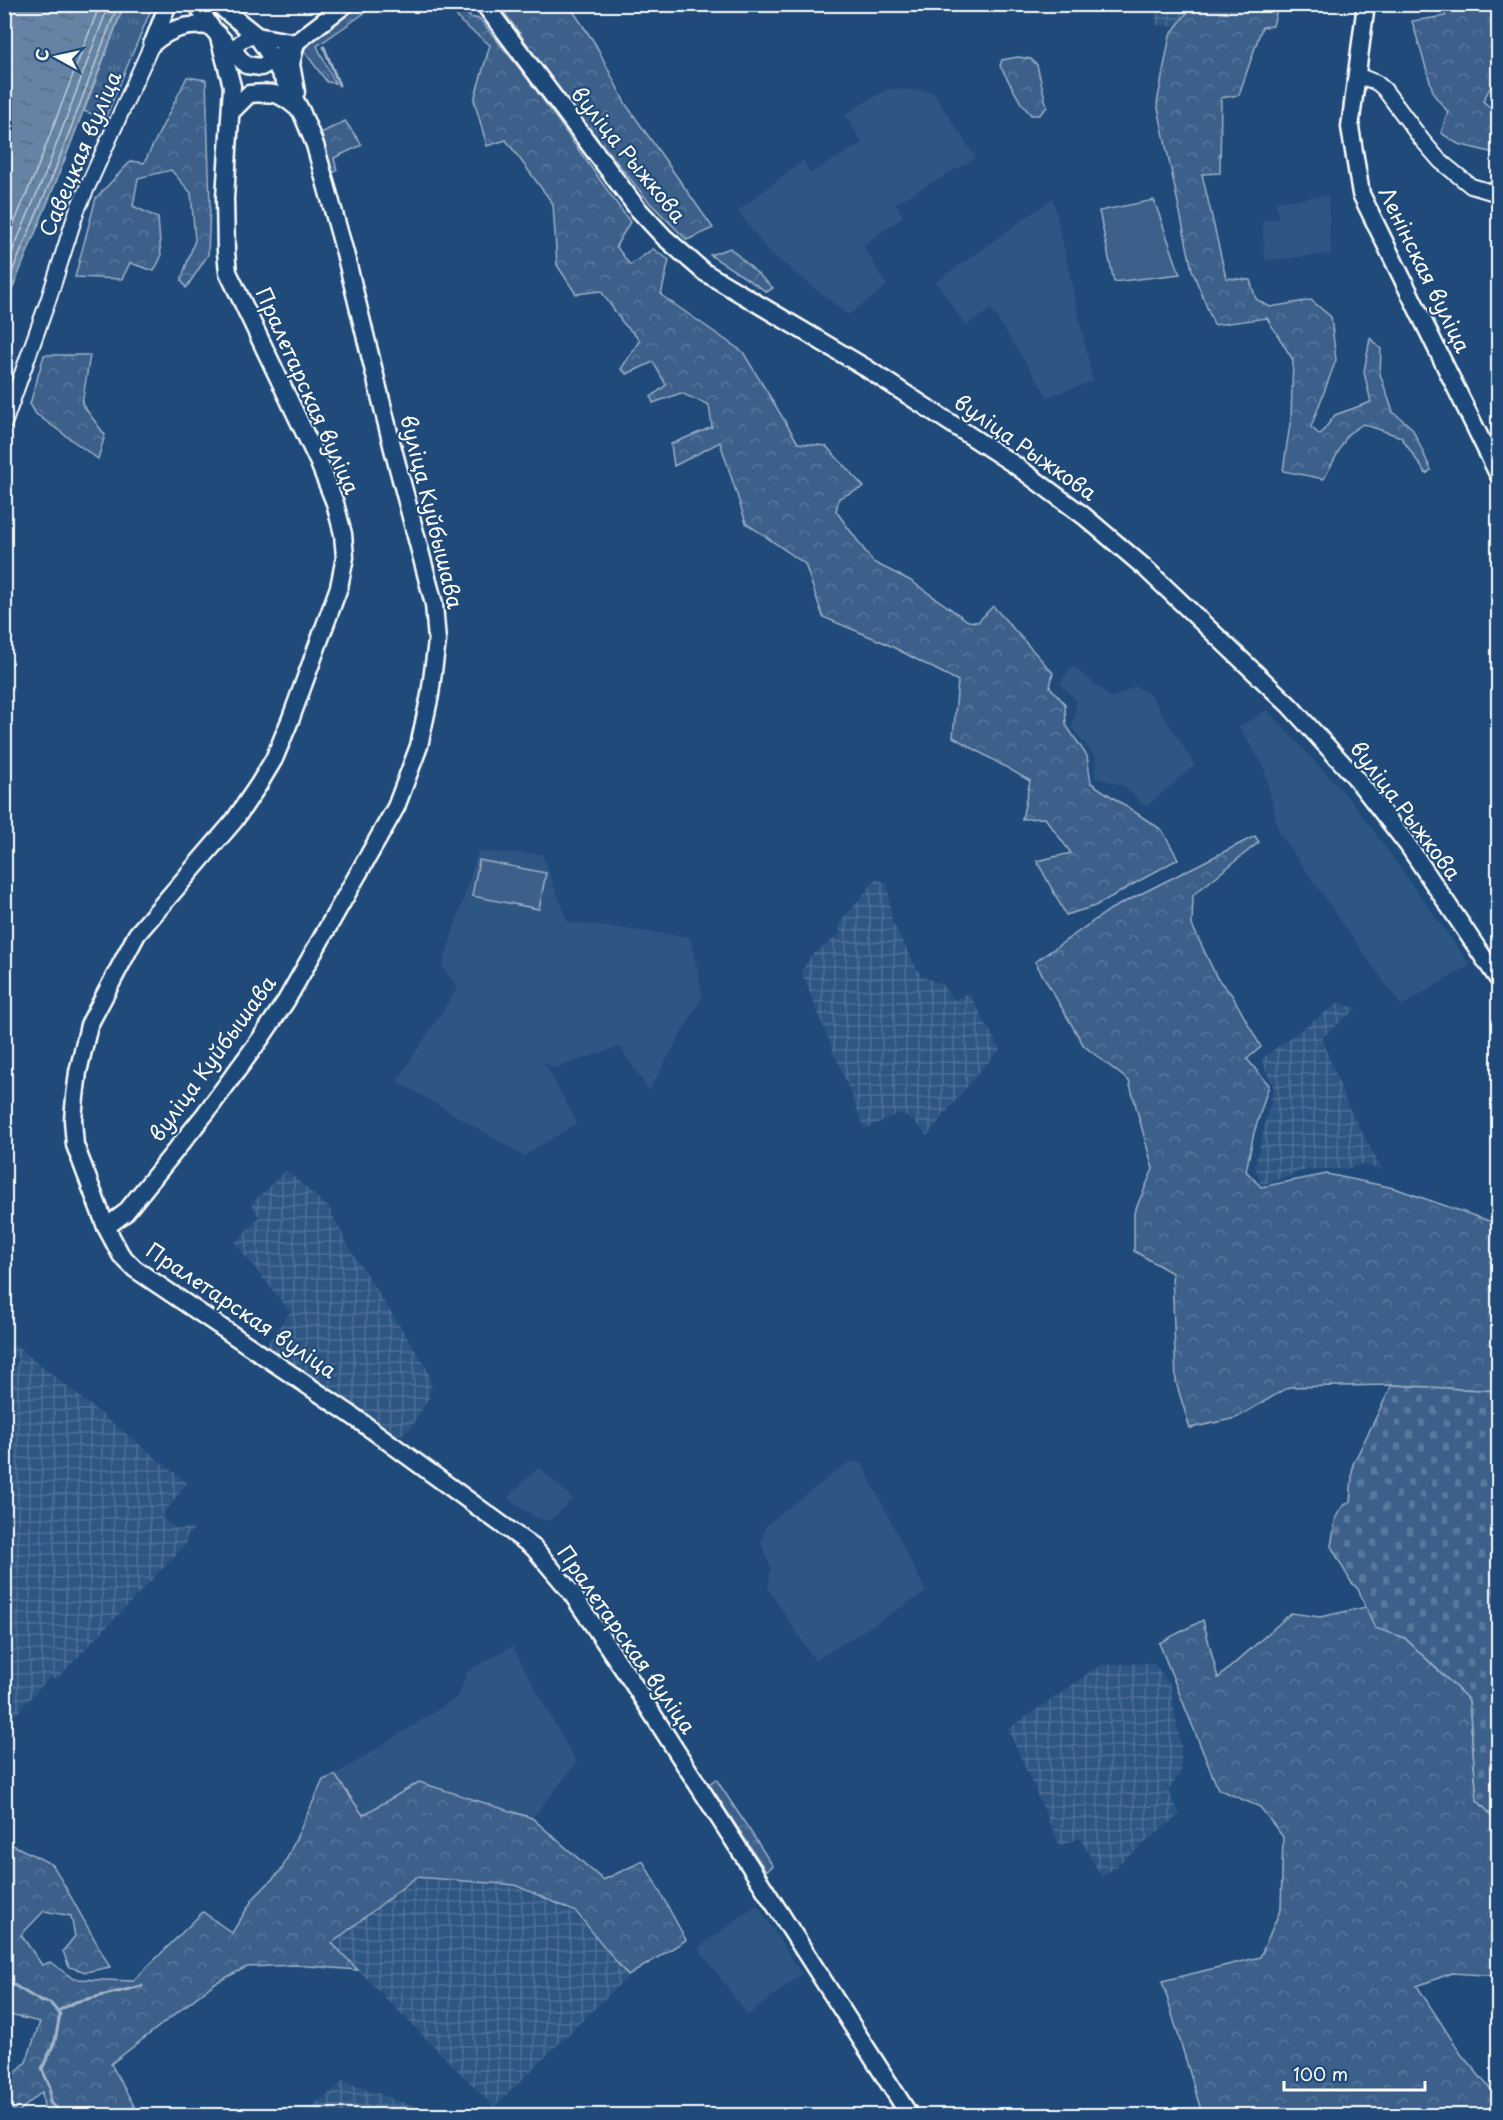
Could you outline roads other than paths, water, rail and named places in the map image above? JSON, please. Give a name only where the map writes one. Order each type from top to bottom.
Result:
[{"type":"main road","name":"Савецкая вуліца","points":[[152,44],[168,4]]},
{"type":"main road","points":[[197,4],[214,30],[246,65],[267,64]]},
{"type":"main road","name":"вуліца Куйбышава","points":[[106,1227],[125,1213],[206,1114],[261,1038],[286,1001],[396,807],[419,746],[430,695],[437,641],[434,604],[345,253],[315,145],[301,111],[267,64],[257,36],[217,4]]},
{"type":"main road","name":"Пралетарская вуліца","points":[[231,112],[250,79],[346,4]]},
{"type":"main road","name":"вуліца Рыжкова","points":[[484,4],[637,208],[664,237],[704,272],[866,368],[1015,465],[1092,523],[1172,593],[1290,706],[1355,777],[1407,844],[1497,976]]},
{"type":"main road","name":"Ленінская вуліца","points":[[1366,4],[1350,127],[1361,194],[1498,474]]},
{"type":"main road","points":[[152,44],[165,33],[176,29],[197,25],[214,30]]},
{"type":"main road","name":"Пралетарская вуліца","points":[[214,30],[232,86],[225,198],[225,252],[228,272],[319,463],[335,503],[343,534],[345,557],[339,587],[274,759],[234,820],[137,934],[89,1025],[78,1072],[73,1120],[75,1145],[106,1227],[121,1255],[135,1269],[342,1408],[534,1548],[570,1591],[632,1682],[910,2115]]},
{"type":"main road","points":[[257,36],[296,43],[291,64],[301,111]]},
{"type":"main road","points":[[231,112],[249,94],[264,93],[284,96],[301,111]]},
{"type":"street","points":[[237,56],[236,46],[243,39],[257,36]]},
{"type":"street","name":"Савецкая вуліца","points":[[4,424],[49,298],[77,210],[152,44]]},
{"type":"street","points":[[1357,75],[1377,83],[1384,89],[1440,161],[1471,186],[1498,194]]},
{"type":"water","points":[[5,4],[124,5],[5,307]]},
{"type":"waterway","points":[[324,47],[339,85]]},
{"type":"waterway","points":[[4,1979],[40,2001],[50,2003],[60,2014],[55,2041],[42,2069],[50,2087],[50,2103],[67,2116]]},
{"type":"waterway","points":[[58,2011],[75,2002],[142,1986]]}]
